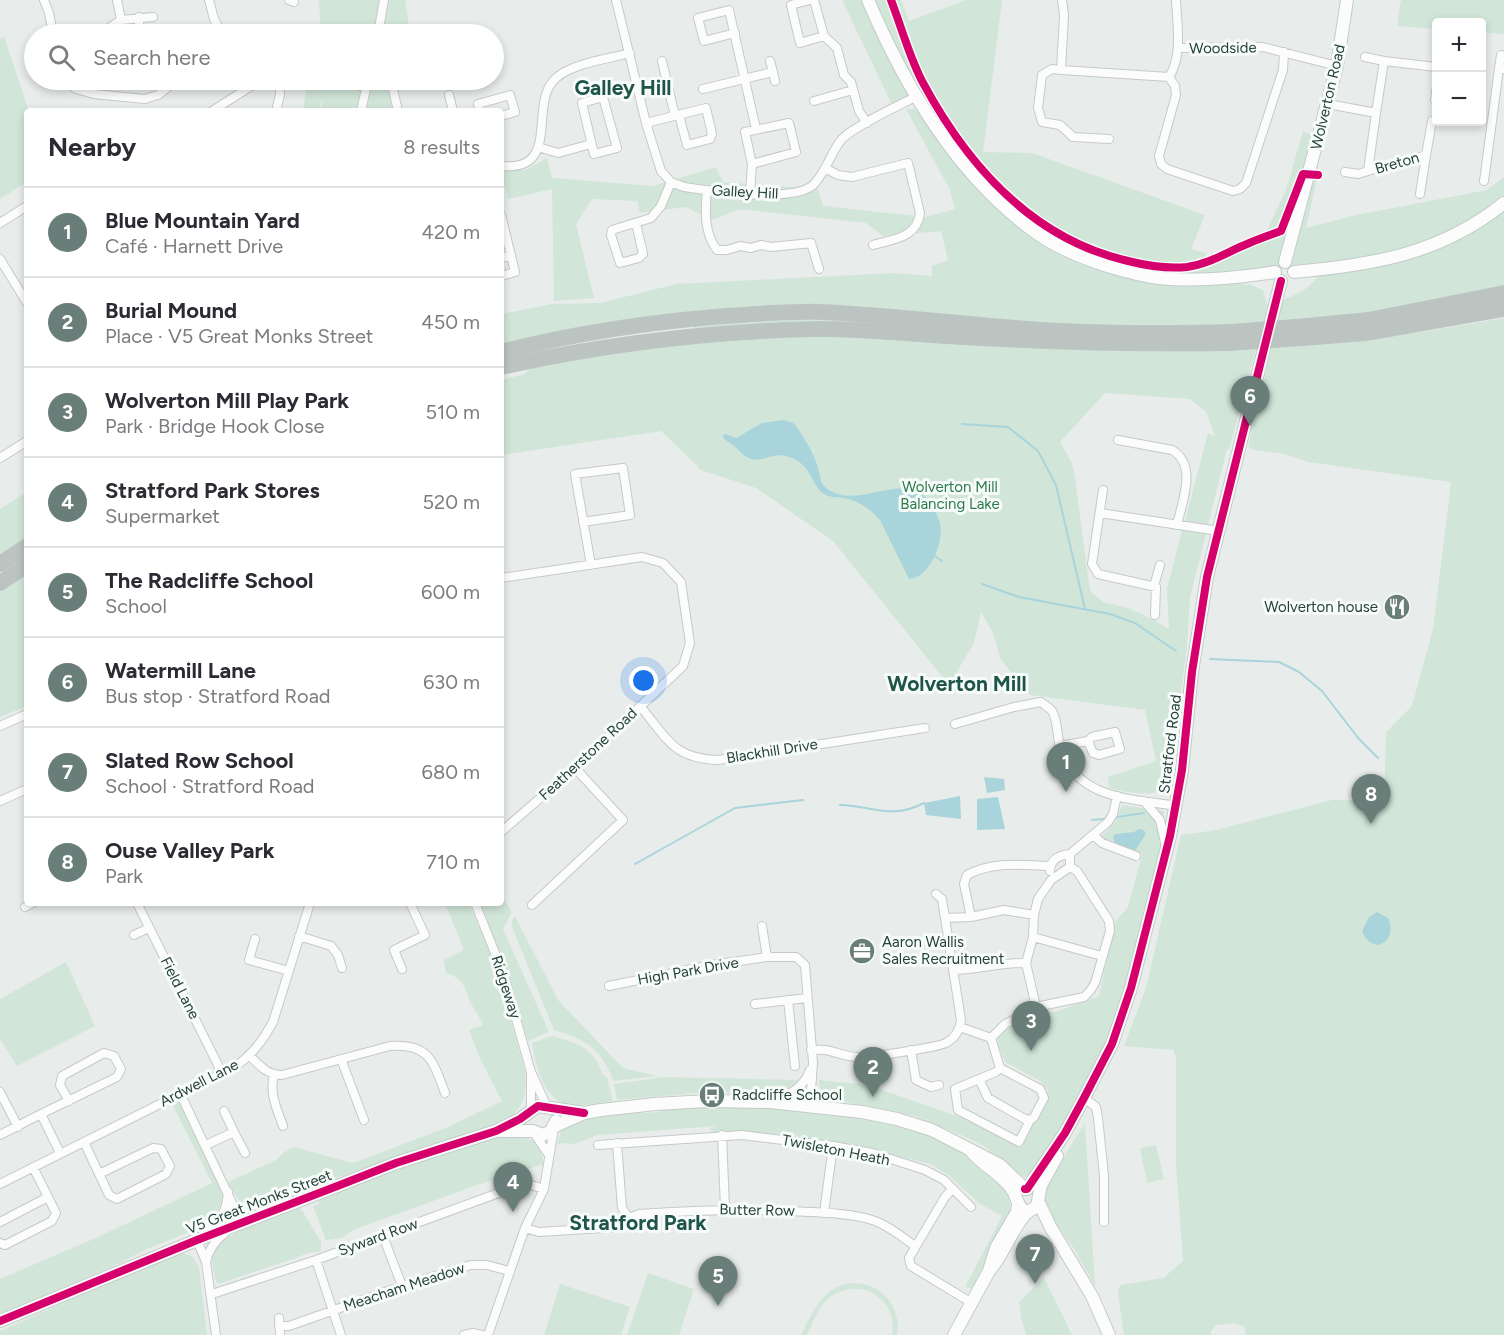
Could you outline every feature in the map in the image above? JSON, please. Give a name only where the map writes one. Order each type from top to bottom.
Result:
[{"type":"highway","points":[[1305,332],[1504,293]]},
{"type":"highway","points":[[504,366],[579,351],[681,337],[742,332],[819,329],[1099,344],[1305,332],[1366,333],[1504,309]]},
{"type":"highway","points":[[504,351],[576,334],[684,319],[820,312],[1099,333],[1230,337]]},
{"type":"highway","points":[[0,564],[24,548]]},
{"type":"highway","points":[[0,583],[24,567]]},
{"type":"street","points":[[44,0],[52,24]]},
{"type":"street","points":[[117,0],[121,20]]},
{"type":"street","points":[[209,0],[217,24]]},
{"type":"street","points":[[380,24],[384,0]]},
{"type":"street","points":[[616,0],[646,123],[661,171],[671,182],[654,216],[612,230],[611,235],[620,263],[639,258],[643,254],[636,223]]},
{"type":"street","points":[[824,36],[800,43],[791,5],[812,0],[824,36],[837,48],[843,75],[851,82],[859,111],[867,123]]},
{"type":"street","points":[[868,0],[901,69],[931,119],[960,159],[1001,204],[1038,234],[1070,252],[1116,268],[1153,277],[1278,276],[1290,280],[1294,272],[1292,265],[1285,262],[1277,266],[1278,276]]},
{"type":"street","points":[[1061,70],[1065,15],[1062,0]]},
{"type":"street","points":[[1169,77],[1176,67],[1178,48],[1176,0]]},
{"type":"street","name":"Wolverton Road","points":[[1285,262],[1337,66],[1347,0]]},
{"type":"street","points":[[735,33],[704,41],[698,18],[729,10],[735,33],[756,129]]},
{"type":"street","points":[[139,17],[139,24]]},
{"type":"street","points":[[115,24],[121,20],[153,17]]},
{"type":"street","name":"Woodside","points":[[1178,48],[1263,47],[1337,66]]},
{"type":"street","points":[[1169,77],[1175,86],[1176,95],[1159,156],[1161,164],[1167,169],[1233,191],[1240,189],[1246,183],[1283,70],[1284,52]]},
{"type":"street","points":[[504,166],[515,167],[525,164],[534,156],[538,147],[547,89],[554,79],[567,69],[630,53]]},
{"type":"street","points":[[1484,181],[1502,68],[1501,55]]},
{"type":"street","points":[[1365,57],[1432,66]]},
{"type":"street","points":[[646,123],[677,116],[706,108],[710,139],[687,145],[677,116],[662,61]]},
{"type":"street","points":[[703,89],[774,76],[770,61]]},
{"type":"street","name":"Breton","points":[[1368,171],[1384,61]]},
{"type":"street","points":[[1109,139],[1073,137],[1060,125],[1042,122],[1038,108],[1042,75],[1052,69],[1169,77]]},
{"type":"street","points":[[82,90],[93,94],[145,99],[158,95],[164,90]]},
{"type":"street","points":[[216,108],[243,90]]},
{"type":"street","points":[[277,108],[280,90]]},
{"type":"street","points":[[363,108],[366,90]]},
{"type":"street","points":[[393,90],[397,108]]},
{"type":"street","points":[[814,101],[853,90]]},
{"type":"street","points":[[449,95],[452,108]]},
{"type":"street","points":[[479,108],[478,104],[510,96],[515,112],[504,115]]},
{"type":"street","name":"Galley Hill","points":[[671,182],[684,187],[707,190],[782,195],[800,192],[814,185],[842,139],[917,96]]},
{"type":"street","points":[[603,97],[617,148],[594,154],[591,144],[582,103],[603,97]]},
{"type":"street","points":[[1328,104],[1376,113]]},
{"type":"street","name":"Breton","points":[[1420,194],[1432,121]]},
{"type":"street","points":[[750,193],[752,164],[745,132],[789,123],[796,152],[752,164]]},
{"type":"street","points":[[538,147],[558,153],[591,144]]},
{"type":"street","name":"Breton","points":[[1345,171],[1358,174],[1426,154]]},
{"type":"street","points":[[825,168],[838,175],[852,177],[908,163],[920,213],[915,230],[908,236],[873,245]]},
{"type":"street","points":[[707,190],[706,223],[711,242],[717,250],[740,246],[751,248],[761,245],[771,247],[811,243],[819,269]]},
{"type":"street","points":[[1294,272],[1365,264],[1415,252],[1471,227],[1504,203]]},
{"type":"street","points":[[0,223],[24,208]]},
{"type":"street","points":[[504,227],[515,272],[504,275]]},
{"type":"street","points":[[504,257],[511,256]]},
{"type":"street","points":[[0,260],[24,289]]},
{"type":"street","name":"Stratford Road","points":[[954,1335],[989,1271],[996,1248],[1017,1212],[1028,1200],[1084,1098],[1112,1044],[1122,1017],[1167,850],[1176,806],[1202,601],[1278,276]]},
{"type":"street","points":[[1118,440],[1172,450],[1179,455],[1187,480],[1177,525]]},
{"type":"street","points":[[0,458],[24,443]]},
{"type":"street","points":[[583,522],[630,515],[623,468],[575,474],[583,522],[591,565]]},
{"type":"street","points":[[1103,490],[1092,564],[1098,574],[1154,586]]},
{"type":"street","points":[[1100,513],[1219,531]]},
{"type":"street","name":"Featherstone Road","points":[[504,578],[642,557],[663,563],[681,582],[690,643],[683,666],[575,768],[504,829]]},
{"type":"street","points":[[1155,615],[1156,587],[1154,586],[1160,565]]},
{"type":"street","points":[[955,724],[1041,702],[1052,711],[1060,746],[1067,766],[1074,775],[1095,788],[1118,796],[1176,806]]},
{"type":"street","name":"Blackhill Drive","points":[[640,706],[675,748],[686,755],[705,759],[718,759],[925,728]]},
{"type":"street","points":[[0,726],[24,715]]},
{"type":"street","points":[[1060,746],[1088,741]]},
{"type":"street","points":[[532,905],[623,820],[575,768]]},
{"type":"street","points":[[0,801],[24,790]]},
{"type":"street","points":[[1051,880],[1050,866],[1054,860],[1061,855],[1070,854],[1107,822],[1113,814],[1118,796]]},
{"type":"street","points":[[1144,801],[1160,820],[1167,850]]},
{"type":"street","points":[[1093,835],[1102,843],[1136,856]]},
{"type":"street","points":[[1070,854],[1070,867]]},
{"type":"street","points":[[971,917],[964,884],[967,875],[978,869],[1010,864],[1050,866]]},
{"type":"street","points":[[1036,1007],[1026,963],[1033,937],[1034,915],[1038,899],[1051,880],[1070,867]]},
{"type":"street","points":[[991,1038],[1005,1024],[1036,1007],[1084,996],[1095,983],[1110,931],[1109,921],[1077,871],[1070,867]]},
{"type":"street","points":[[811,1050],[828,1050],[843,1056],[858,1058],[945,1044],[954,1037],[961,1020],[946,918],[942,899],[936,894]]},
{"type":"street","name":"Field Lane","points":[[138,906],[222,1073]]},
{"type":"street","name":"Ardwell Lane","points":[[0,1184],[236,1066],[250,1056],[263,1040],[273,1022],[309,906]]},
{"type":"street","points":[[402,969],[394,950],[429,938],[412,906]]},
{"type":"street","name":"Ridgeway","points":[[476,906],[503,973],[531,1072],[548,1107]]},
{"type":"street","points":[[946,918],[971,917],[1004,910],[1034,915]]},
{"type":"street","points":[[762,926],[767,957]]},
{"type":"street","points":[[134,935],[149,928]]},
{"type":"street","points":[[299,936],[331,946],[338,955],[342,968]]},
{"type":"street","points":[[1033,937],[1102,956]]},
{"type":"street","points":[[255,939],[248,963],[289,971]]},
{"type":"street","name":"High Park Drive","points":[[609,986],[712,965],[767,957],[796,957],[805,965],[813,1062],[810,1106]]},
{"type":"street","points":[[954,970],[974,970],[1010,963],[1026,963]]},
{"type":"street","points":[[755,1004],[807,998]]},
{"type":"street","points":[[788,1000],[795,1066]]},
{"type":"street","points":[[960,1027],[991,1038]]},
{"type":"street","points":[[991,1038],[1000,1068],[1043,1092],[1044,1098],[1019,1142],[958,1110],[955,1089],[996,1072],[1000,1068]]},
{"type":"street","points":[[250,1056],[263,1069],[274,1075],[282,1075],[390,1046],[405,1045],[420,1049],[432,1059],[445,1093]]},
{"type":"street","points":[[911,1050],[916,1080],[931,1087],[939,1085]]},
{"type":"street","points":[[0,1136],[117,1077],[121,1069],[114,1056],[104,1053],[62,1076],[60,1085],[69,1101]]},
{"type":"street","points":[[341,1059],[364,1120]]},
{"type":"street","points":[[770,1102],[796,1091],[807,1080],[813,1062]]},
{"type":"street","name":"Ridgeway","points":[[530,1112],[531,1072]]},
{"type":"street","points":[[274,1075],[272,1094],[283,1126]]},
{"type":"street","points":[[979,1079],[988,1098],[1030,1120]]},
{"type":"street","points":[[0,1092],[18,1127]]},
{"type":"street","points":[[180,1093],[228,1192],[238,1225],[220,1237],[207,1254],[206,1262]]},
{"type":"street","points":[[1084,1098],[1096,1107],[1098,1118],[1104,1176],[1104,1222]]},
{"type":"street","points":[[533,1132],[547,1134],[554,1127],[584,1113],[627,1107],[708,1101],[770,1102],[862,1112],[897,1119],[932,1130],[971,1151],[988,1157],[1010,1174],[1092,1296],[1109,1335]]},
{"type":"street","points":[[549,1155],[528,1125],[530,1112],[538,1106],[584,1113]]},
{"type":"street","points":[[488,1335],[525,1228],[544,1188],[555,1114],[548,1107]]},
{"type":"street","points":[[224,1111],[245,1153]]},
{"type":"street","name":"V5 Great Monks Street","points":[[0,1321],[197,1240],[396,1163],[496,1131],[530,1112]]},
{"type":"street","points":[[41,1114],[60,1154]]},
{"type":"street","name":"V5 Great Monks Street","points":[[496,1131],[533,1132]]},
{"type":"street","points":[[206,1145],[234,1132]]},
{"type":"street","points":[[722,1136],[725,1208]]},
{"type":"street","name":"Twisleton Heath","points":[[598,1145],[753,1136],[833,1146],[872,1153],[926,1170],[944,1180],[971,1207]]},
{"type":"street","points":[[84,1142],[99,1174],[109,1195],[117,1199],[166,1174],[170,1166],[161,1149],[153,1148],[99,1174]]},
{"type":"street","points":[[617,1143],[622,1208],[629,1218]]},
{"type":"street","points":[[824,1213],[833,1146]]},
{"type":"street","points":[[971,1151],[982,1164],[1028,1200],[1032,1218],[1047,1226]]},
{"type":"street","points":[[0,1243],[5,1245],[52,1221],[56,1213],[33,1167]]},
{"type":"street","name":"Syward Row","points":[[212,1294],[316,1260],[515,1187],[528,1184],[544,1188]]},
{"type":"street","points":[[952,1189],[909,1258],[911,1266],[972,1303]]},
{"type":"street","points":[[216,1335],[206,1262],[197,1240],[220,1221],[227,1209],[228,1192]]},
{"type":"street","points":[[0,1222],[48,1197]]},
{"type":"street","name":"Butter Row","points":[[525,1228],[539,1232],[619,1227],[629,1218],[639,1214],[725,1208],[763,1209],[824,1213],[870,1220],[882,1224],[915,1246]]},
{"type":"street","points":[[383,1236],[402,1286]]},
{"type":"street","points":[[316,1260],[341,1335]]},
{"type":"street","name":"Meacham Meadow","points":[[279,1326],[289,1326],[402,1286],[471,1265],[487,1265],[509,1271]]},
{"type":"street","points":[[464,1335],[473,1333],[482,1335]]},
{"type":"green space","points":[[319,0],[405,0],[409,24],[320,24]]},
{"type":"green space","name":"Wolverton Mill Balancing Lake","points":[[842,0],[901,0],[909,21],[966,0],[1002,0],[983,152],[1032,153],[1205,215],[1191,249],[1205,253],[1208,261],[1278,232],[1266,233],[1287,187],[1303,131],[1317,137],[1310,173],[1318,175],[1306,228],[1356,215],[1487,190],[1504,177],[1504,286],[1366,313],[1268,321],[1254,356],[1208,525],[1185,521],[1208,433],[1215,437],[1206,412],[1190,399],[1105,393],[1060,442],[1072,463],[1091,592],[1103,602],[1128,608],[1169,629],[1167,589],[1182,530],[1206,534],[1190,597],[1187,647],[1168,788],[1161,791],[1139,793],[1109,788],[1108,777],[1156,761],[1145,710],[1030,695],[1001,660],[993,633],[981,612],[974,643],[949,685],[833,541],[756,488],[701,470],[661,431],[504,455],[504,379],[524,374],[531,368],[696,336],[692,319],[504,351],[504,313],[552,304],[600,303],[676,284],[893,273],[932,276],[932,266],[948,260],[941,231],[883,236],[866,223],[740,209],[712,220],[686,207],[640,213],[637,201],[592,199],[576,224],[594,298],[554,301],[552,189],[508,199],[504,186],[504,168],[525,170],[547,158],[552,178],[653,186],[716,167],[723,182],[818,189],[823,206],[925,217],[955,209],[950,190],[906,109],[914,109],[920,113],[960,170],[984,196],[1010,221],[1038,242],[1068,259],[1101,271],[1135,278],[1241,281],[1241,284],[1263,290],[1267,304],[1300,292],[1317,278],[1316,270],[1293,268],[1288,263],[1280,264],[1276,270],[1178,279],[1070,252],[1001,204],[917,97],[894,109]]},
{"type":"green space","points":[[1401,0],[1504,0],[1504,34],[1486,32],[1486,18],[1432,18],[1432,29],[1397,26]]},
{"type":"green space","points":[[4,36],[28,108],[24,108],[24,184],[0,199],[0,39]]},
{"type":"green space","points":[[306,90],[393,90],[397,108],[322,108],[321,100],[320,108],[303,108]]},
{"type":"green space","points":[[1504,318],[1504,1335],[1246,1335],[1244,1327],[1235,1323],[1216,1325],[1211,1335],[1124,1335],[1118,1293],[1120,1285],[1163,1278],[1183,1261],[1176,1163],[1176,1057],[1173,1050],[1124,1046],[1146,988],[1181,835],[1216,830],[1332,800],[1361,800],[1384,806],[1386,732],[1412,706],[1433,629],[1451,482],[1308,462],[1285,454],[1254,450],[1248,446],[1272,347],[1421,332]]},
{"type":"green space","points":[[24,494],[24,548],[0,564],[0,509]]},
{"type":"green space","points":[[24,568],[24,707],[0,717],[0,583]]},
{"type":"green space","points":[[1122,805],[1164,811],[1160,855],[1128,989],[1108,1039],[1075,1105],[1031,1174],[1022,1176],[984,1146],[915,1116],[827,1098],[821,1090],[819,1080],[868,1085],[974,1122],[1017,1146],[1048,1091],[1040,1081],[1005,1062],[997,1042],[1001,1033],[1039,1010],[1055,1012],[1099,996],[1115,922],[1128,907],[1142,854],[1105,841],[1102,836],[1116,821]]},
{"type":"green space","points":[[504,899],[512,912],[503,929],[549,1032],[528,1041],[502,960],[481,906],[504,906]]},
{"type":"green space","points":[[446,906],[469,906],[492,954],[525,1071],[525,1093],[517,1110],[506,1120],[333,1179],[258,1210],[239,1200],[228,1182],[276,1160],[294,1147],[353,1163],[448,1127],[502,1101],[481,1061],[469,1030],[483,1025],[462,983],[446,973],[444,960],[464,950]]},
{"type":"green space","points":[[515,916],[558,1000],[623,1068],[657,1076],[614,1081],[603,1060],[592,1047],[577,1038],[554,1030],[512,927],[512,920]]},
{"type":"green space","points":[[66,962],[95,1026],[17,1066],[0,1039],[0,999]]},
{"type":"green space","points":[[552,1036],[577,1044],[595,1058],[603,1075],[607,1077],[613,1101],[576,1106],[565,1104],[551,1094],[541,1078],[532,1043]]},
{"type":"green space","points":[[663,1077],[801,1080],[773,1094],[739,1095],[718,1091],[617,1100],[614,1084]]},
{"type":"green space","points":[[177,1098],[223,1194],[221,1205],[211,1223],[0,1315],[0,1279],[98,1237],[212,1183],[171,1102]]},
{"type":"green space","points":[[729,1103],[875,1117],[951,1143],[1008,1190],[1011,1211],[972,1288],[965,1287],[1002,1216],[979,1203],[947,1174],[930,1164],[859,1147],[788,1134],[715,1132],[709,1129],[716,1126],[598,1135],[574,1144],[557,1145],[562,1128],[584,1115],[629,1108],[645,1113],[658,1112],[675,1105]]},
{"type":"green space","points":[[1085,1123],[1095,1286],[1073,1247],[1044,1207],[1042,1191]]},
{"type":"green space","points":[[496,1135],[513,1135],[534,1142],[542,1154],[543,1164],[353,1230],[342,1238],[326,1240],[313,1206],[319,1204],[319,1198]]},
{"type":"green space","points":[[1156,1145],[1164,1179],[1147,1183],[1140,1148]]},
{"type":"green space","points":[[299,1205],[321,1242],[321,1251],[308,1253],[218,1284],[216,1282],[212,1258],[216,1249],[224,1241],[263,1219]]},
{"type":"green space","points":[[178,1252],[192,1256],[199,1267],[207,1335],[0,1335],[0,1331]]},
{"type":"green space","points":[[648,1273],[694,1289],[679,1335],[627,1335]]},
{"type":"green space","points":[[1044,1277],[1072,1335],[1026,1335],[1019,1302]]},
{"type":"green space","points":[[850,1283],[871,1286],[887,1297],[896,1314],[897,1335],[892,1335],[893,1322],[884,1302],[866,1290],[855,1289],[843,1290],[827,1299],[807,1335],[801,1335],[814,1310],[825,1296],[832,1290]]},
{"type":"green space","points":[[560,1284],[630,1307],[621,1335],[544,1335]]},
{"type":"water","points":[[784,420],[797,427],[814,457],[821,481],[826,488],[837,494],[849,496],[909,489],[920,493],[927,499],[937,516],[941,531],[934,558],[923,573],[909,579],[880,520],[855,501],[826,495],[817,487],[803,465],[782,455],[757,460],[749,458],[723,438],[726,434],[736,438],[762,423]]},
{"type":"water","points":[[984,777],[1004,779],[1005,790],[987,793]]},
{"type":"water","points":[[960,796],[961,819],[926,815],[924,803]]},
{"type":"water","points":[[998,797],[1005,829],[977,830],[977,799]]},
{"type":"water","points":[[1139,829],[1144,830],[1146,834],[1134,852],[1115,844],[1113,837],[1115,834],[1134,832]]},
{"type":"water","points":[[1377,912],[1388,918],[1390,927],[1387,940],[1378,945],[1366,939],[1362,931],[1369,917]]},
{"type":"waterway","points":[[962,424],[1008,427],[1038,451],[1056,485],[1085,609]]},
{"type":"waterway","points":[[932,554],[942,561]]},
{"type":"waterway","points":[[982,584],[1019,597],[1110,614],[1135,623],[1176,651]]},
{"type":"waterway","points":[[1210,659],[1279,662],[1299,672],[1322,691],[1359,739],[1378,758]]},
{"type":"waterway","points":[[635,864],[735,808],[803,800]]},
{"type":"waterway","points":[[840,805],[882,811],[902,811],[924,803]]},
{"type":"waterway","points":[[1117,817],[1144,813]]},
{"type":"waterway","points":[[1092,820],[1104,819]]},
{"type":"cycle path","points":[[891,0],[922,81],[940,112],[982,169],[1032,217],[1093,250],[1158,267],[1187,267],[1203,263],[1281,231],[1303,174],[1318,175]]},
{"type":"cycle path","points":[[1025,1189],[1065,1133],[1084,1098],[1112,1044],[1131,988],[1170,836],[1182,770],[1192,672],[1207,577],[1281,281]]},
{"type":"cycle path","points":[[0,1321],[197,1240],[396,1163],[496,1131],[520,1119],[538,1106],[584,1113]]},
{"type":"place","name":"Watermill Lane","points":[[1250,426]]},
{"type":"place","name":"Wolverton house","points":[[1397,607]]},
{"type":"place","name":"Blue Mountain Yard","points":[[1066,792]]},
{"type":"place","name":"Ouse Valley Park","points":[[1371,824]]},
{"type":"place","name":"Aaron Wallis Sales Recruitment","points":[[862,951]]},
{"type":"place","name":"Wolverton Mill Play Park","points":[[1031,1051]]},
{"type":"place","name":"Radcliffe School","points":[[712,1095]]},
{"type":"place","name":"Burial Mound","points":[[873,1097]]},
{"type":"place","name":"Stratford Park Stores","points":[[513,1212]]},
{"type":"place","name":"Slated Row School","points":[[1035,1284]]},
{"type":"place","name":"The Radcliffe School","points":[[718,1306]]},
{"type":"district","name":"Galley Hill","points":[[623,88]]},
{"type":"district","name":"Wolverton Mill","points":[[957,684]]},
{"type":"district","name":"Stratford Park","points":[[638,1223]]}]
